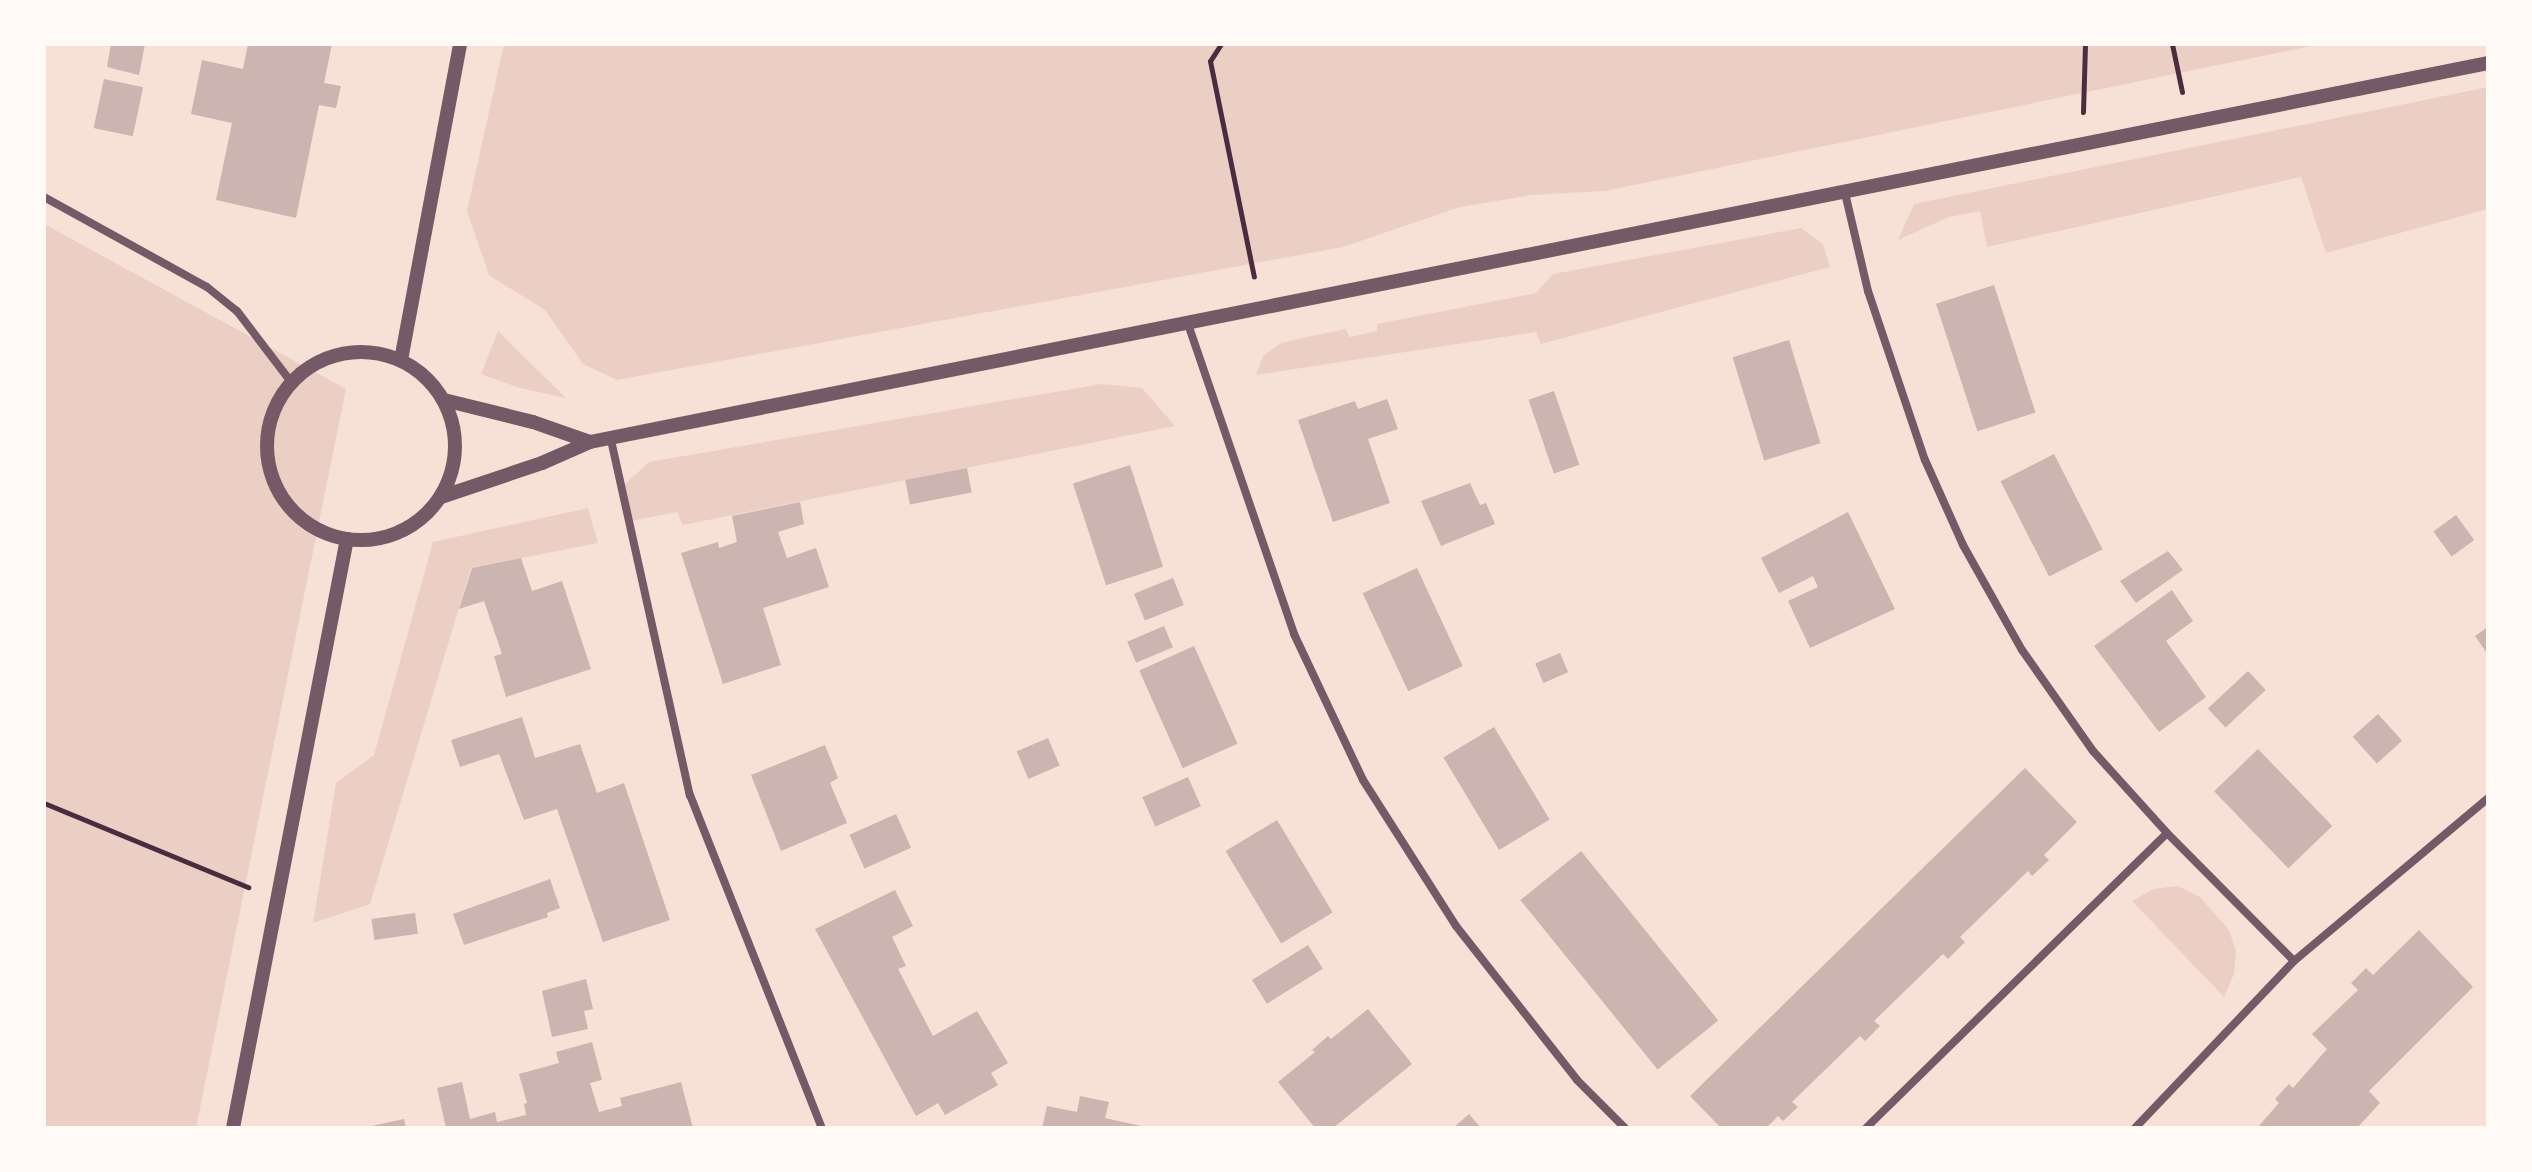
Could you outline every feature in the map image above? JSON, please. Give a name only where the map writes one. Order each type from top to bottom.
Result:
[{"type":"street","points":[[401,360],[460,44]]},
{"type":"street","points":[[441,497],[542,463],[590,442],[2488,63]]},
{"type":"street","points":[[1845,193],[1888,356],[1925,460],[1963,545],[2022,650],[2093,751],[2167,833],[2294,961]]},
{"type":"street","points":[[44,197],[207,287],[237,311],[291,382]]},
{"type":"street","points":[[1188,324],[1294,634],[1363,780],[1456,926],[1577,1080],[1625,1128]]},
{"type":"street","points":[[372,352],[401,360],[425,377],[444,400],[452,424],[455,449],[451,474],[441,497],[423,517],[400,531],[375,539],[347,539],[323,531],[302,518],[284,500],[272,477],[268,452],[269,427],[277,403],[291,382],[315,363],[343,353],[372,352]]},
{"type":"street","points":[[444,400],[533,422],[590,442]]},
{"type":"street","points":[[611,440],[690,795],[822,1128]]},
{"type":"street","points":[[233,1128],[347,539]]},
{"type":"street","points":[[2135,1128],[2294,961],[2488,798]]},
{"type":"street","points":[[1866,1128],[2167,833]]},
{"type":"path","points":[[1221,44],[1210,61],[1261,310]]},
{"type":"path","points":[[2082,145],[2085,44]]},
{"type":"path","points":[[2172,44],[2190,124]]},
{"type":"path","points":[[44,803],[279,900]]},
{"type":"shaded area","points":[[504,44],[2321,44],[1605,191],[1532,195],[1460,207],[1343,247],[617,380],[583,364],[545,310],[489,275],[467,211]]},
{"type":"shaded area","points":[[2488,87],[2488,209],[2326,253],[2301,177],[1987,247],[1980,211],[1949,217],[1898,240],[1914,204]]},
{"type":"shaded area","points":[[44,224],[346,389],[196,1128],[44,1128]]},
{"type":"shaded area","points":[[1801,228],[1823,244],[1830,267],[1541,344],[1536,332],[1256,375],[1263,356],[1279,344],[1297,339],[1346,329],[1349,337],[1377,331],[1377,324],[1536,293],[1553,274]]},
{"type":"shaded area","points":[[498,331],[566,398],[520,388],[481,374]]},
{"type":"shaded area","points":[[1101,384],[1142,388],[1175,426],[683,525],[677,512],[631,521],[622,487],[649,462]]},
{"type":"shaded area","points":[[588,508],[598,543],[471,568],[370,904],[313,923],[336,783],[374,755],[433,542]]},
{"type":"shaded area","points":[[2178,886],[2200,897],[2229,930],[2236,951],[2234,974],[2224,997],[2132,901],[2153,889]]},
{"type":"building","points":[[111,44],[145,44],[139,75],[107,67]]},
{"type":"building","points":[[248,44],[332,44],[324,83],[341,86],[336,108],[319,105],[296,218],[216,200],[232,123],[191,114],[202,60],[243,69]]},
{"type":"building","points":[[104,79],[143,87],[133,136],[94,128]]},
{"type":"building","points":[[1994,285],[2035,412],[1977,431],[1936,304]]},
{"type":"building","points":[[1789,340],[1821,443],[1764,461],[1733,357]]},
{"type":"building","points":[[1554,391],[1579,465],[1554,474],[1528,400]]},
{"type":"building","points":[[1387,399],[1398,429],[1368,439],[1390,503],[1333,522],[1298,420],[1355,401],[1358,409]]},
{"type":"building","points":[[2054,454],[2103,549],[2049,577],[2001,481]]},
{"type":"building","points":[[1130,465],[1163,567],[1106,585],[1073,484]]},
{"type":"building","points":[[967,468],[972,493],[910,505],[905,480]]},
{"type":"building","points":[[1470,483],[1480,505],[1486,503],[1495,524],[1441,546],[1421,501]]},
{"type":"building","points":[[800,502],[804,524],[778,532],[787,558],[816,548],[829,587],[763,608],[781,665],[723,684],[681,553],[718,542],[719,548],[737,542],[732,516]]},
{"type":"building","points":[[1848,512],[1895,609],[1810,648],[1788,601],[1818,587],[1813,576],[1779,593],[1761,558]]},
{"type":"building","points":[[2456,515],[2474,540],[2452,557],[2433,531]]},
{"type":"building","points":[[2168,551],[2183,570],[2136,603],[2120,581]]},
{"type":"building","points":[[521,558],[532,591],[562,581],[591,669],[506,697],[494,656],[502,654],[484,601],[459,609],[472,568]]},
{"type":"building","points":[[1417,568],[1463,666],[1408,691],[1363,593]]},
{"type":"building","points":[[1173,578],[1184,605],[1145,621],[1134,594]]},
{"type":"building","points":[[2172,590],[2193,621],[2166,641],[2206,697],[2159,732],[2094,646]]},
{"type":"building","points":[[1164,626],[1173,647],[1136,663],[1127,642]]},
{"type":"building","points":[[2488,627],[2488,655],[2475,636]]},
{"type":"building","points":[[1194,646],[1238,744],[1183,768],[1139,670]]},
{"type":"building","points":[[1560,653],[1568,672],[1543,683],[1535,664]]},
{"type":"building","points":[[2248,671],[2266,690],[2226,728],[2208,709]]},
{"type":"building","points":[[2378,714],[2402,741],[2377,764],[2353,737]]},
{"type":"building","points":[[522,717],[535,758],[580,744],[597,793],[624,783],[670,920],[603,942],[557,809],[524,820],[499,754],[460,767],[451,740]]},
{"type":"building","points":[[1494,727],[1550,820],[1499,850],[1443,757]]},
{"type":"building","points":[[1048,738],[1060,766],[1028,779],[1017,751]]},
{"type":"building","points":[[825,745],[838,778],[830,783],[847,823],[781,851],[751,775]]},
{"type":"building","points":[[2258,749],[2332,826],[2288,868],[2214,791]]},
{"type":"building","points":[[2025,768],[2077,822],[2044,855],[2049,860],[2032,876],[2028,871],[1960,937],[1965,942],[1948,959],[1943,954],[1874,1021],[1880,1026],[1865,1041],[1860,1036],[1792,1102],[1798,1107],[1783,1121],[1778,1116],[1766,1128],[1721,1128],[1690,1096]]},
{"type":"building","points":[[1188,777],[1201,806],[1155,827],[1142,797]]},
{"type":"building","points":[[896,814],[911,848],[864,869],[849,835]]},
{"type":"building","points":[[1277,820],[1333,913],[1281,943],[1226,851]]},
{"type":"building","points":[[1581,851],[1718,1020],[1658,1070],[1520,900]]},
{"type":"building","points":[[550,879],[560,908],[547,913],[548,917],[464,945],[453,914]]},
{"type":"building","points":[[895,890],[913,926],[892,937],[906,966],[898,969],[933,1036],[977,1011],[1008,1063],[991,1073],[998,1085],[945,1115],[938,1103],[916,1116],[815,929]]},
{"type":"building","points":[[415,913],[418,934],[374,940],[371,919]]},
{"type":"building","points":[[2419,930],[2473,987],[2369,1091],[2380,1103],[2357,1128],[2257,1128],[2279,1103],[2275,1099],[2289,1084],[2293,1088],[2327,1049],[2312,1034],[2358,990],[2351,983],[2366,968],[2373,975]]},
{"type":"building","points":[[1308,945],[1323,969],[1267,1004],[1252,980]]},
{"type":"building","points":[[586,979],[593,1009],[584,1011],[588,1029],[552,1037],[542,991]]},
{"type":"building","points":[[1368,1009],[1412,1064],[1333,1128],[1315,1128],[1278,1082],[1315,1052],[1312,1050],[1328,1036],[1331,1039]]},
{"type":"building","points":[[592,1042],[602,1080],[590,1083],[599,1112],[622,1106],[620,1098],[681,1082],[693,1128],[446,1128],[437,1088],[462,1082],[470,1119],[495,1112],[497,1122],[526,1115],[524,1104],[527,1103],[519,1074],[559,1063],[556,1052]]},
{"type":"building","points":[[1080,1096],[1109,1102],[1105,1118],[1150,1128],[1042,1128],[1047,1106],[1077,1112]]},
{"type":"building","points":[[1469,1114],[1481,1128],[1453,1128]]},
{"type":"building","points":[[404,1119],[406,1128],[367,1128],[367,1127]]}]
